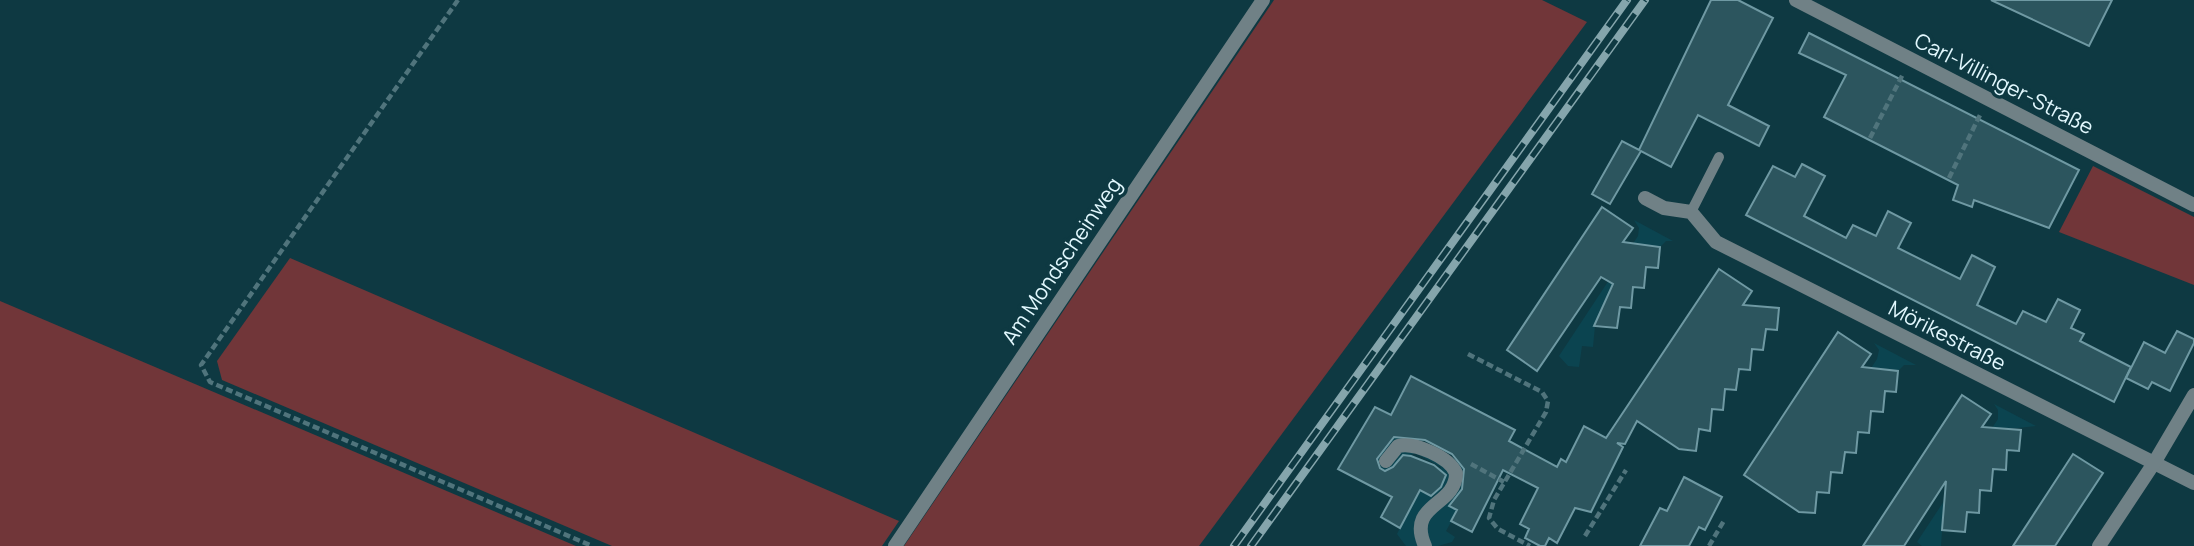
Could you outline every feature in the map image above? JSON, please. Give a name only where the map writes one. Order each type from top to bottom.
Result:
[{"type":"street","name":"Am Mondscheinweg","points":[[895,546],[1263,0]]},
{"type":"street","name":"Carl-Villinger-Straße","points":[[1796,0],[2194,205]]},
{"type":"street","points":[[1645,198],[1664,208],[1691,212]]},
{"type":"street","name":"Mörikestraße","points":[[1691,212],[1716,242],[2133,455],[2194,483]]},
{"type":"street","points":[[2099,546],[2154,463],[2194,395]]},
{"type":"street","points":[[1386,461],[1398,446],[1411,444],[1449,463],[1456,473],[1456,479],[1446,496],[1432,505],[1423,516],[1420,533],[1425,546]]},
{"type":"lane","points":[[1691,212],[1718,157]]},
{"type":"path","points":[[458,0],[201,365],[210,382],[592,546]]},
{"type":"path","points":[[1871,138],[1910,60]]},
{"type":"path","points":[[1949,178],[1989,99]]},
{"type":"path","points":[[1468,354],[1542,392],[1548,401],[1546,412],[1491,505],[1489,518],[1497,528],[1530,546]]},
{"type":"path","points":[[1449,463],[1463,460],[1504,482]]},
{"type":"path","points":[[1585,536],[1626,470]]},
{"type":"path","points":[[1709,546],[1725,519]]},
{"type":"shaded area","points":[[1274,0],[1542,0],[1587,22],[1199,546],[904,546]]},
{"type":"shaded area","points":[[2093,166],[2194,217],[2194,285],[2059,232]]},
{"type":"shaded area","points":[[1634,220],[1673,241],[1666,241],[1660,247],[1649,246],[1609,306],[1606,327],[1595,326],[1593,347],[1582,346],[1579,367],[1568,366],[1559,356],[1638,236],[1639,228]]},
{"type":"shaded area","points":[[290,258],[899,521],[882,546],[612,546],[222,380],[217,361]]},
{"type":"shaded area","points":[[0,301],[576,546],[0,546]]},
{"type":"shaded area","points":[[1874,343],[1916,365],[1904,365],[1898,371],[1887,370],[1874,390],[1871,411],[1861,410],[1797,481],[1877,359],[1879,350]]},
{"type":"shaded area","points":[[1994,404],[2036,426],[2009,429],[1994,449],[1993,469],[1982,469],[1980,490],[1969,490],[1955,511],[1953,531],[1942,531],[1941,546],[1922,546],[1917,542],[1998,419],[1998,410]]},
{"type":"shaded area","points":[[1390,424],[1479,472],[1446,531],[1455,537],[1452,542],[1438,546],[1406,546],[1397,534],[1419,490],[1433,497],[1443,478],[1437,474],[1441,467],[1415,453],[1406,457],[1395,477],[1365,460]]},
{"type":"building","points":[[1711,0],[1738,0],[1773,18],[1728,105],[1769,126],[1759,146],[1698,115],[1671,167],[1641,151],[1610,204],[1592,194],[1622,141],[1639,150]]},
{"type":"building","points":[[1991,0],[2112,0],[2089,46]]},
{"type":"building","points":[[1809,33],[2079,170],[2049,228],[1974,200],[1972,207],[1953,200],[1958,185],[1824,117],[1846,75],[1799,53]]},
{"type":"building","points":[[1802,164],[1825,176],[1804,216],[1846,238],[1853,225],[1876,236],[1888,211],[1911,223],[1898,248],[1960,279],[1972,255],[1995,267],[1977,305],[2016,324],[2023,311],[2046,322],[2058,299],[2080,310],[2071,328],[2084,334],[2080,341],[2131,367],[2114,402],[1746,215],[1773,166],[1795,177]]},
{"type":"building","points":[[1602,207],[1633,228],[1623,242],[1660,247],[1658,268],[1646,267],[1644,288],[1633,287],[1631,308],[1620,307],[1617,328],[1594,326],[1613,284],[1601,277],[1537,371],[1507,350]]},
{"type":"building","points":[[1719,269],[1752,291],[1743,305],[1779,308],[1777,330],[1766,329],[1763,350],[1752,349],[1750,370],[1739,369],[1736,390],[1725,389],[1723,410],[1712,409],[1710,431],[1699,429],[1696,451],[1679,449],[1637,421],[1625,444],[1617,443],[1623,447],[1591,512],[1575,508],[1557,543],[1549,538],[1545,546],[1540,546],[1525,538],[1529,529],[1520,524],[1538,488],[1503,470],[1472,532],[1451,521],[1457,510],[1449,506],[1462,489],[1464,469],[1452,454],[1425,440],[1394,437],[1377,459],[1380,468],[1385,471],[1393,467],[1403,455],[1411,456],[1434,465],[1446,475],[1441,487],[1431,496],[1420,490],[1400,528],[1381,517],[1392,497],[1338,469],[1375,407],[1391,415],[1411,376],[1515,430],[1509,441],[1557,467],[1561,459],[1566,462],[1584,426],[1606,438]]},
{"type":"building","points":[[2177,331],[2194,339],[2194,343],[2170,391],[2152,382],[2148,389],[2126,378],[2144,342],[2165,353]]},
{"type":"building","points":[[1838,332],[1871,354],[1862,367],[1898,371],[1896,392],[1885,391],[1883,412],[1871,411],[1869,433],[1858,432],[1856,453],[1845,452],[1842,473],[1831,472],[1829,493],[1817,492],[1815,513],[1799,512],[1744,475]]},
{"type":"building","points":[[1962,395],[1991,414],[1982,427],[2021,430],[2019,451],[2007,450],[2006,470],[1993,469],[1991,491],[1980,490],[1979,513],[1967,512],[1965,532],[1942,530],[1946,481],[1904,546],[1863,546]]},
{"type":"building","points":[[2073,454],[2103,473],[2055,546],[2013,546]]},
{"type":"building","points":[[1684,477],[1722,497],[1705,530],[1699,527],[1689,546],[1640,546],[1660,508],[1667,511]]},
{"type":"railway","points":[[1234,546],[1627,0]]},
{"type":"railway","points":[[1251,546],[1645,0]]}]
